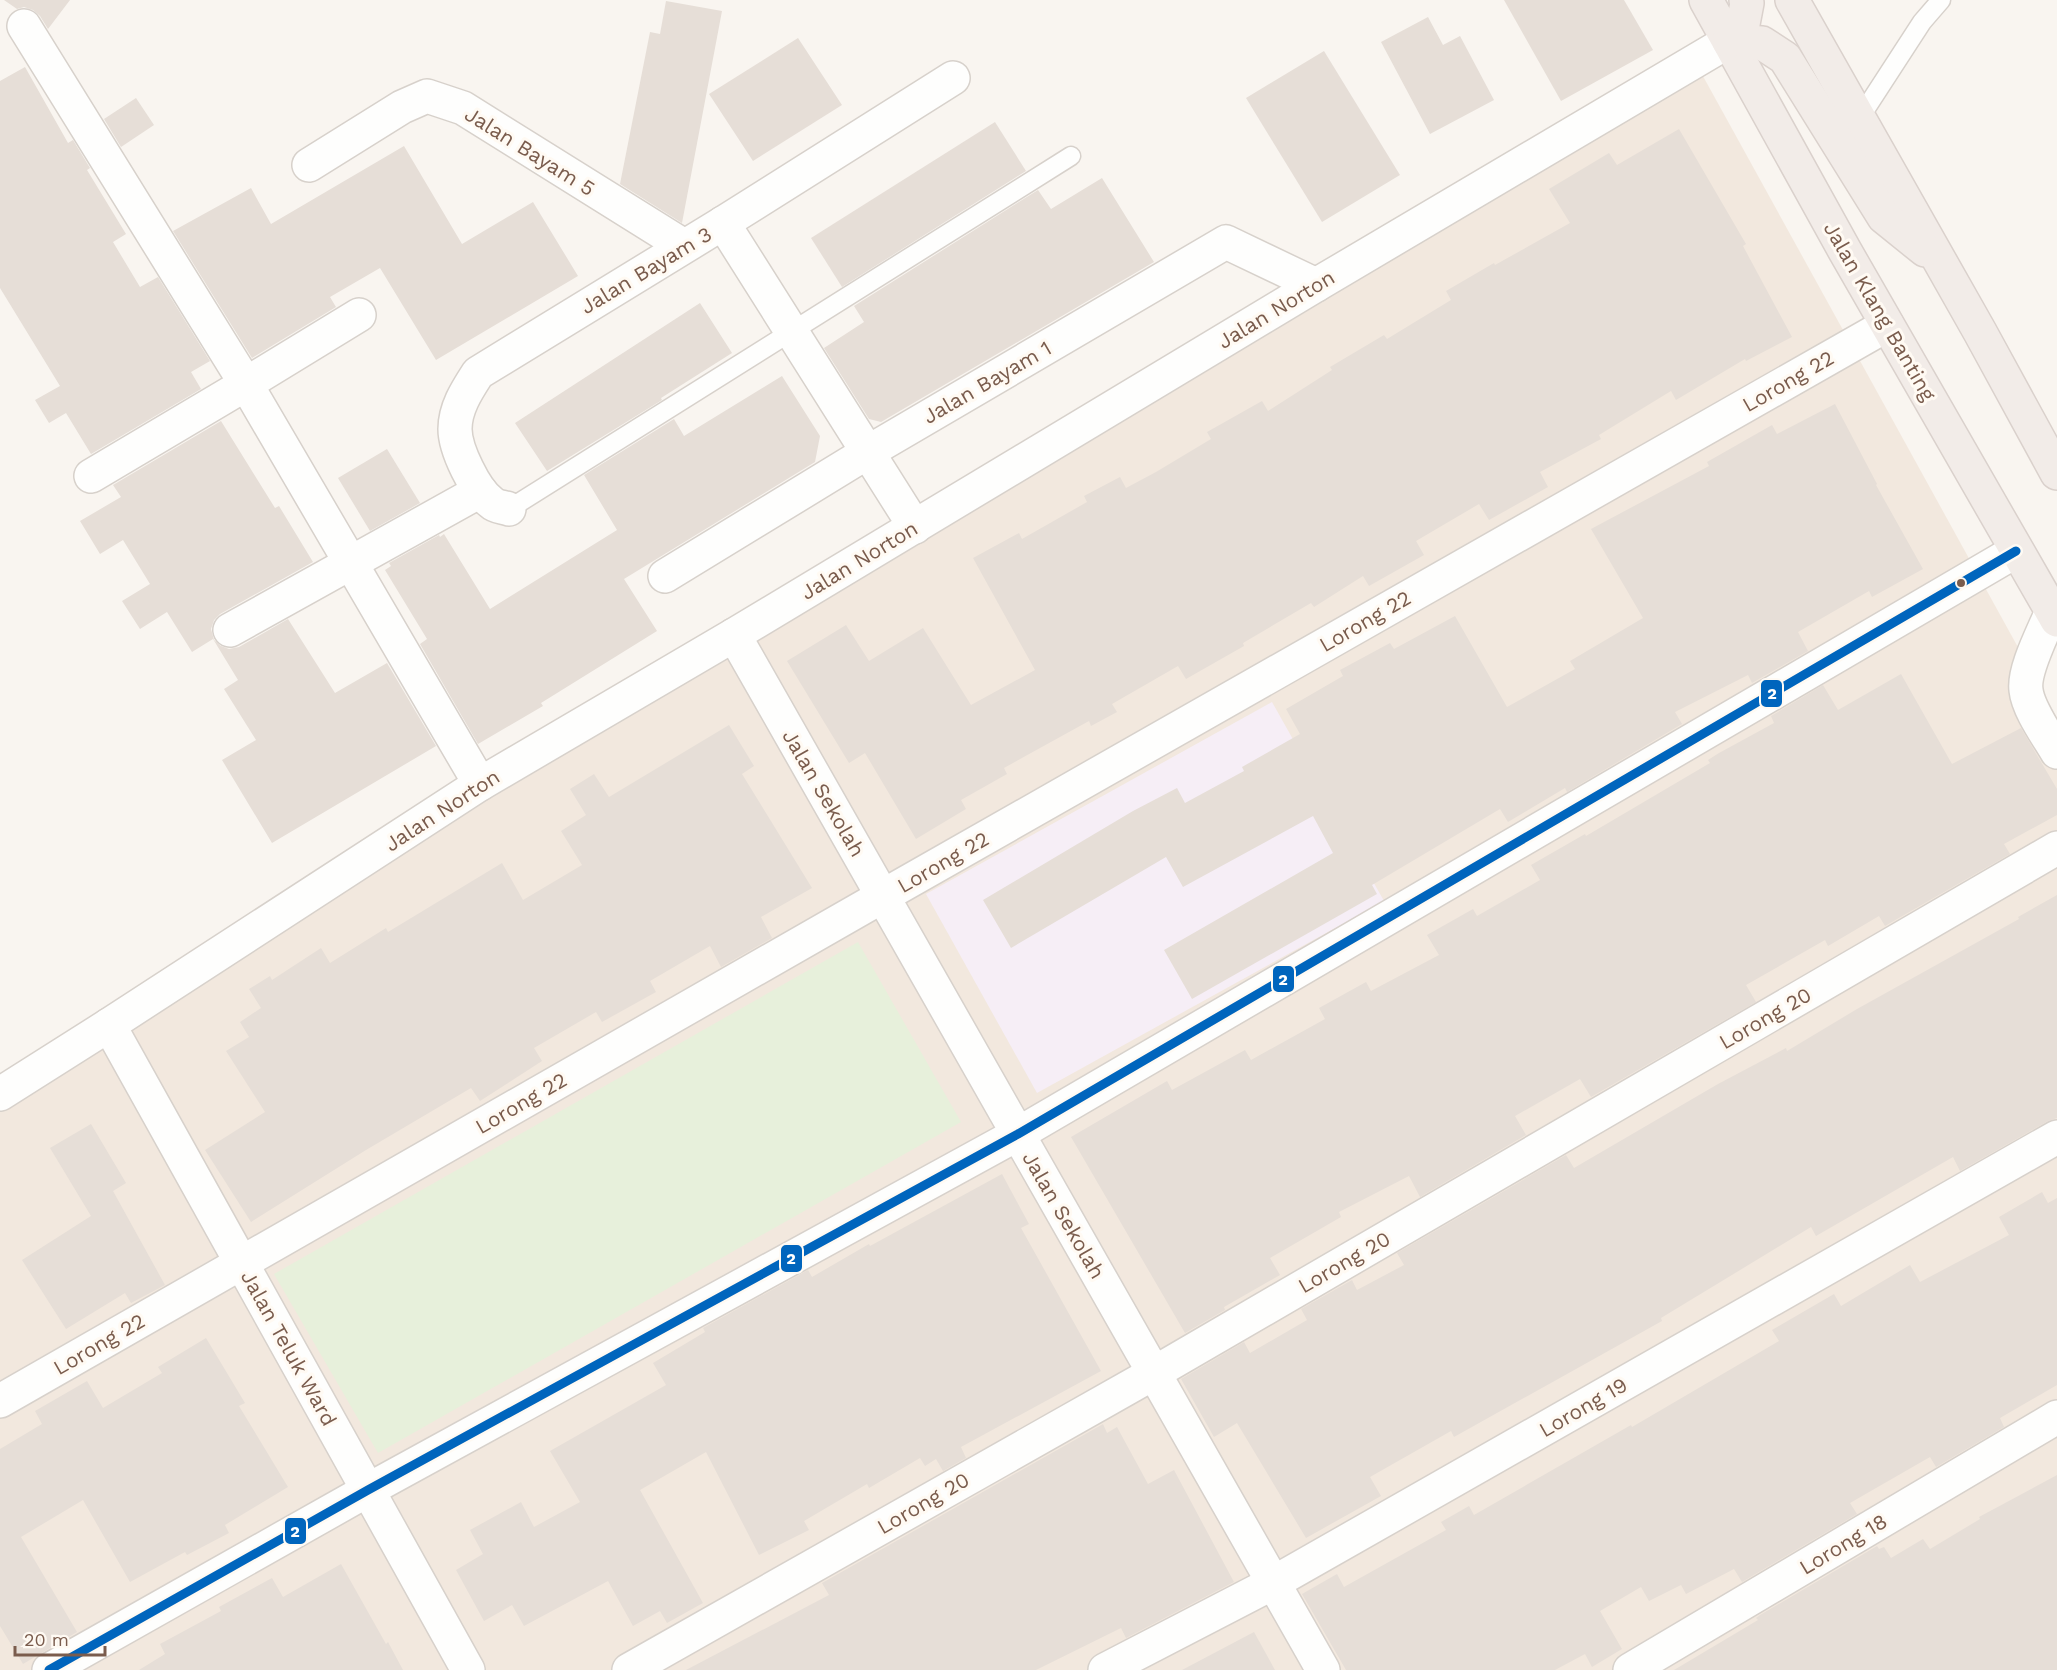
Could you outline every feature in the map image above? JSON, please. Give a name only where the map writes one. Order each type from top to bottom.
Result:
[{"type":"highway","name":"Jalan Klang Banting","points":[[1706,0],[1887,325],[2054,616]]},
{"type":"highway","points":[[1729,41],[1743,24],[1746,0]]},
{"type":"highway","points":[[1792,0],[2057,473]]},
{"type":"highway","points":[[1729,41],[1762,43],[1785,58],[1809,93],[1884,217],[1939,261]]},
{"type":"street","points":[[24,26],[246,384],[480,784]]},
{"type":"street","name":"Jalan Norton","points":[[0,1094],[110,1026],[480,784],[734,635],[1316,285],[1729,41]]},
{"type":"street","name":"Jalan Bayam 3","points":[[509,509],[493,505],[480,491],[462,460],[454,429],[462,398],[478,373],[723,223],[953,78]]},
{"type":"street","name":"Jalan Bayam 5","points":[[309,165],[402,107],[427,96],[463,108],[684,246]]},
{"type":"street","points":[[723,223],[915,527]]},
{"type":"street","name":"Jalan Bayam 1","points":[[665,576],[868,452],[1226,242],[1316,285]]},
{"type":"street","points":[[91,476],[359,315]]},
{"type":"street","name":"Lorong 22","points":[[0,1401],[1887,325]]},
{"type":"street","points":[[230,630],[480,491]]},
{"type":"street","points":[[49,1670],[368,1490],[1018,1134],[2016,551]]},
{"type":"street","points":[[2054,616],[2026,677],[2026,691],[2030,705],[2057,752]]},
{"type":"street","name":"Jalan Sekolah","points":[[734,635],[1323,1670]]},
{"type":"street","name":"Lorong 20","points":[[629,1670],[1154,1373],[2057,848]]},
{"type":"street","name":"Jalan Teluk Ward","points":[[110,1026],[468,1670]]},
{"type":"street","name":"Lorong 19","points":[[1106,1670],[1273,1583],[2057,1137]]},
{"type":"street","name":"Lorong 18","points":[[1630,1670],[2057,1417]]},
{"type":"lane","points":[[1859,119],[1922,22],[1941,0]]},
{"type":"lane","points":[[509,509],[1071,156]]},
{"type":"shaded area","points":[[1688,49],[2057,718],[2057,1670],[0,1670],[0,1102]]},
{"type":"shaded area","points":[[1272,702],[1384,901],[1037,1093],[926,894]]},
{"type":"green space","points":[[858,942],[961,1122],[378,1453],[274,1274]]},
{"type":"building","points":[[4,0],[70,0],[48,29],[33,10],[24,7],[17,9]]},
{"type":"building","points":[[1504,0],[1624,0],[1653,50],[1561,101]]},
{"type":"building","points":[[666,1],[722,11],[682,223],[620,184],[650,32],[660,34]]},
{"type":"building","points":[[1428,17],[1443,45],[1460,36],[1494,100],[1430,134],[1381,42]]},
{"type":"building","points":[[798,38],[842,105],[753,161],[709,94]]},
{"type":"building","points":[[1324,51],[1400,175],[1322,222],[1246,98]]},
{"type":"building","points":[[25,67],[68,143],[73,140],[90,168],[87,170],[126,234],[113,242],[140,287],[158,277],[210,361],[191,372],[201,389],[91,454],[66,413],[49,423],[35,400],[60,386],[0,288],[0,81]]},
{"type":"building","points":[[136,98],[154,125],[121,147],[104,119]]},
{"type":"building","points":[[995,122],[1026,171],[842,287],[811,238]]},
{"type":"building","points":[[1679,129],[1746,244],[1743,246],[1792,337],[1746,361],[1745,359],[1676,400],[1671,391],[1599,435],[1601,439],[1540,472],[1548,487],[1489,520],[1479,504],[1416,541],[1424,555],[1369,586],[1363,576],[1314,607],[1311,603],[1243,643],[1244,646],[1186,679],[1178,666],[1112,704],[1117,712],[1091,726],[1089,721],[1004,768],[1007,774],[961,800],[966,809],[916,839],[865,753],[849,763],[787,661],[846,625],[869,661],[923,628],[971,705],[1035,670],[973,558],[1019,533],[1022,539],[1087,502],[1084,496],[1120,477],[1126,488],[1211,439],[1207,432],[1262,401],[1268,411],[1332,370],[1330,367],[1384,335],[1387,339],[1451,300],[1446,291],[1570,223],[1549,189],[1609,153],[1617,165]]},
{"type":"building","points":[[404,146],[462,244],[533,202],[578,276],[436,360],[380,268],[330,297],[336,307],[252,358],[173,231],[251,188],[271,224]]},
{"type":"building","points":[[1102,178],[1154,262],[881,422],[869,419],[824,348],[864,322],[854,306],[1038,190],[1051,209]]},
{"type":"building","points":[[700,303],[732,353],[661,398],[662,400],[547,471],[515,423]]},
{"type":"building","points":[[782,376],[820,436],[815,462],[624,579],[657,631],[541,703],[543,706],[478,744],[420,644],[427,639],[385,570],[391,566],[389,563],[444,534],[490,609],[617,530],[584,475],[674,419],[684,436]]},
{"type":"building","points":[[1835,404],[1876,485],[1923,569],[1872,597],[1869,591],[1798,632],[1808,651],[1752,683],[1748,675],[1675,712],[1682,724],[1567,792],[1565,788],[1508,822],[1500,809],[1372,885],[1377,894],[1192,999],[1164,950],[1333,853],[1313,816],[1183,887],[1166,857],[1011,948],[983,900],[1133,811],[1177,788],[1185,803],[1244,771],[1242,767],[1300,734],[1286,709],[1343,676],[1340,670],[1390,643],[1394,649],[1455,616],[1507,707],[1575,669],[1570,661],[1643,618],[1591,529],[1709,466],[1707,462],[1772,425],[1777,434]]},
{"type":"building","points":[[221,421],[275,508],[279,506],[313,562],[220,614],[214,620],[211,629],[214,640],[229,649],[239,647],[288,619],[335,693],[387,663],[436,746],[272,843],[222,760],[256,740],[224,689],[238,680],[213,639],[192,652],[167,612],[140,629],[122,601],[150,584],[123,540],[100,554],[80,521],[121,497],[113,485]]},
{"type":"building","points":[[387,449],[420,503],[370,531],[338,478]]},
{"type":"building","points":[[1901,674],[1952,764],[2021,728],[2057,789],[2057,815],[2004,844],[2010,854],[1885,926],[1879,916],[1828,946],[1825,940],[1746,985],[1756,1002],[1591,1097],[1580,1079],[1515,1116],[1526,1135],[1420,1197],[1409,1176],[1339,1212],[1341,1217],[1270,1258],[1280,1275],[1224,1307],[1225,1310],[1185,1333],[1071,1137],[1167,1081],[1172,1090],[1245,1050],[1251,1060],[1325,1019],[1319,1008],[1366,982],[1371,991],[1439,955],[1427,935],[1473,909],[1477,916],[1540,880],[1531,865],[1585,834],[1586,836],[1710,763],[1708,760],[1719,753],[1774,723],[1771,716],[1823,685],[1838,710]]},
{"type":"building","points":[[729,725],[754,766],[742,774],[812,888],[761,917],[772,938],[721,967],[710,946],[650,981],[656,992],[602,1022],[596,1012],[534,1048],[542,1061],[480,1101],[471,1088],[251,1222],[205,1150],[265,1112],[226,1051],[249,1037],[240,1022],[261,1008],[249,989],[270,976],[272,980],[321,948],[330,963],[386,928],[388,932],[502,863],[523,900],[582,865],[561,831],[586,815],[570,789],[594,774],[609,797]]},
{"type":"building","points":[[2057,895],[2057,1118],[1960,1171],[1953,1157],[1816,1236],[1811,1227],[1661,1318],[1662,1321],[1454,1437],[1451,1431],[1370,1477],[1381,1496],[1306,1538],[1237,1423],[1214,1437],[1181,1379],[1244,1342],[1250,1353],[1307,1320],[1301,1309],[1352,1280],[1357,1290],[1404,1265],[1397,1253],[1566,1155],[1574,1168],[1718,1084],[1786,1048],[1787,1051]]},
{"type":"building","points":[[91,1124],[126,1183],[113,1191],[165,1285],[131,1303],[125,1293],[66,1329],[22,1260],[91,1216],[50,1148]]},
{"type":"building","points":[[1002,1174],[1029,1224],[1021,1228],[1101,1371],[961,1447],[966,1458],[943,1471],[936,1459],[925,1466],[920,1458],[869,1488],[867,1484],[804,1521],[809,1530],[759,1555],[706,1452],[640,1490],[703,1603],[667,1623],[660,1611],[633,1626],[608,1581],[524,1626],[512,1605],[484,1621],[456,1570],[483,1554],[470,1530],[521,1502],[534,1527],[580,1502],[550,1451],[666,1385],[653,1363],[705,1332],[703,1328],[808,1270],[812,1277],[869,1244],[870,1246]]},
{"type":"building","points":[[2042,1192],[2048,1203],[2057,1198],[2057,1385],[2000,1418],[2004,1427],[1936,1467],[1930,1457],[1850,1503],[1857,1514],[1742,1582],[1734,1569],[1686,1594],[1681,1585],[1649,1601],[1641,1587],[1600,1611],[1622,1649],[1592,1667],[1585,1654],[1555,1670],[1346,1670],[1302,1594],[1337,1574],[1344,1587],[1446,1530],[1441,1522],[1469,1506],[1474,1515],[1631,1425],[1632,1427],[1779,1341],[1772,1330],[1834,1294],[1841,1306],[1910,1265],[1920,1282],[2009,1235],[1999,1217]]},
{"type":"building","points":[[206,1338],[245,1403],[239,1406],[288,1487],[225,1525],[229,1533],[187,1555],[185,1552],[130,1582],[83,1500],[21,1537],[77,1632],[23,1664],[0,1626],[0,1449],[42,1424],[35,1411],[87,1381],[103,1408],[162,1373],[158,1367]]},
{"type":"building","points":[[1103,1424],[1107,1433],[1117,1427],[1148,1484],[1174,1470],[1234,1582],[1126,1638],[1121,1628],[1036,1670],[686,1670],[829,1595],[822,1583]]},
{"type":"building","points":[[2057,1475],[2057,1670],[1674,1670],[1758,1620],[1756,1618],[1760,1615],[1877,1546],[1879,1549],[1884,1547],[1891,1558],[1923,1539],[1930,1549],[1980,1519],[1979,1517]]},
{"type":"building","points":[[341,1564],[403,1670],[139,1670],[165,1654],[160,1644],[221,1611],[219,1607],[272,1578],[283,1597]]},
{"type":"building","points":[[1254,1632],[1275,1670],[1182,1670]]},
{"type":"transit line","name":"2","points":[[49,1670],[368,1490],[1018,1134],[2016,551]]}]
